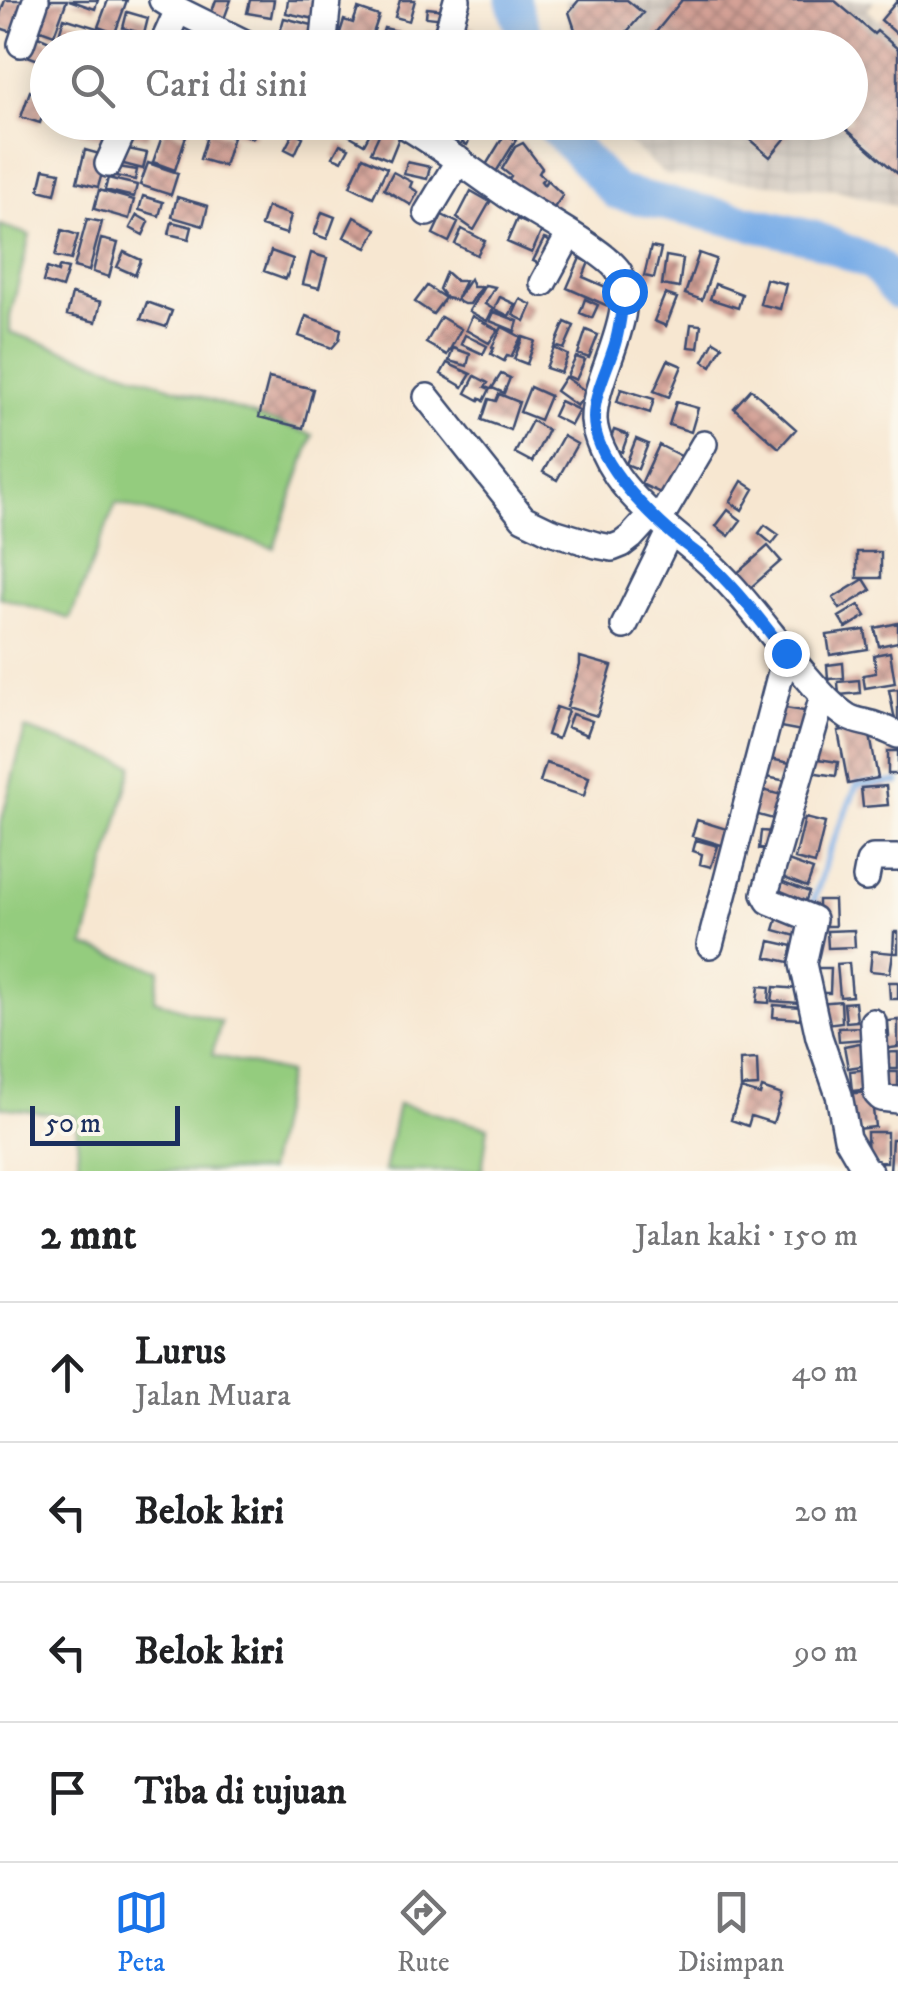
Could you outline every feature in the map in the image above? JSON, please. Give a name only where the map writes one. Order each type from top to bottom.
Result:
[{"type":"street","points":[[21,44],[36,0]]},
{"type":"street","points":[[325,30],[328,0]]},
{"type":"street","points":[[448,30],[457,0]]},
{"type":"street","points":[[165,30],[170,5],[219,30]]},
{"type":"street","points":[[108,164],[119,140]]},
{"type":"street","points":[[432,140],[504,193],[595,250],[618,270],[624,291],[616,340],[594,418],[603,450],[617,477],[659,522],[710,564],[754,610],[824,696],[851,719],[898,735]]},
{"type":"street","points":[[428,213],[459,160]]},
{"type":"street","points":[[543,283],[569,234]]},
{"type":"street","points":[[427,397],[523,518],[550,531],[612,548],[659,522]]},
{"type":"street","points":[[624,626],[659,522],[704,444]]},
{"type":"street","points":[[710,945],[786,653]]},
{"type":"street","points":[[824,696],[765,894],[769,902],[813,919],[803,964],[847,1138],[868,1171]]},
{"type":"street","points":[[866,878],[872,858],[898,858]]},
{"type":"street","points":[[873,1022],[877,1094],[898,1100]]},
{"type":"shaded area","points":[[565,0],[875,0],[867,10],[898,36],[898,207],[838,190],[665,175],[626,140],[868,140],[868,30],[571,30]]},
{"type":"green space","points":[[0,225],[30,235],[10,317],[10,332],[313,435],[274,548],[116,503],[70,619],[0,597]]},
{"type":"green space","points":[[25,729],[133,765],[84,946],[160,970],[154,1000],[221,1022],[212,1055],[288,1073],[268,1171],[79,1171],[76,1117],[0,1107],[0,827]]},
{"type":"green space","points":[[398,1104],[488,1127],[482,1171],[384,1171]]},
{"type":"building","points":[[5,0],[25,0],[15,33],[0,28]]},
{"type":"building","points":[[45,0],[67,0],[56,30],[35,28]]},
{"type":"building","points":[[69,0],[98,0],[95,9]]},
{"type":"building","points":[[108,0],[127,0],[116,30],[98,27]]},
{"type":"building","points":[[216,0],[231,0],[224,19],[211,14]]},
{"type":"building","points":[[250,0],[274,0],[271,17],[247,13]]},
{"type":"building","points":[[288,0],[316,0],[319,20],[286,13]]},
{"type":"building","points":[[400,0],[415,0],[409,21],[395,17]]},
{"type":"building","points":[[579,0],[627,0],[643,13],[628,30],[575,30],[569,12]]},
{"type":"building","points":[[682,0],[834,0],[898,49],[898,174],[859,140],[868,140],[868,30],[658,30]]},
{"type":"building","points":[[898,0],[898,35],[881,20]]},
{"type":"building","points":[[427,8],[446,10],[445,19],[426,17]]},
{"type":"building","points":[[358,9],[379,16],[374,30],[341,30],[344,20],[353,23]]},
{"type":"building","points":[[127,12],[148,18],[145,30],[123,28]]},
{"type":"building","points":[[64,18],[97,28],[96,30],[60,30]]},
{"type":"building","points":[[284,18],[320,27],[319,30],[281,30]]},
{"type":"building","points":[[454,23],[475,29],[475,30],[452,30]]},
{"type":"building","points":[[30,35],[30,57],[22,54]]},
{"type":"building","points":[[30,91],[30,120],[21,117]]},
{"type":"building","points":[[161,140],[185,140],[175,170],[153,162]]},
{"type":"building","points":[[206,140],[232,140],[224,166],[200,159]]},
{"type":"building","points":[[290,140],[302,140],[295,154],[285,149]]},
{"type":"building","points":[[377,140],[398,140],[390,160],[371,152]]},
{"type":"building","points":[[501,140],[516,140],[496,172],[486,165]]},
{"type":"building","points":[[750,140],[784,140],[770,157]]},
{"type":"building","points":[[523,143],[542,168],[539,173],[544,185],[547,180],[563,195],[549,215],[531,193],[528,196],[507,182],[511,176],[502,169],[515,147]]},
{"type":"building","points":[[340,144],[349,148],[342,161],[333,157]]},
{"type":"building","points":[[119,147],[147,153],[143,169],[116,162]]},
{"type":"building","points":[[85,150],[107,156],[98,187],[77,182]]},
{"type":"building","points":[[363,157],[387,168],[373,197],[350,186]]},
{"type":"building","points":[[407,162],[430,167],[427,179],[404,174]]},
{"type":"building","points":[[148,163],[178,173],[171,195],[140,185]]},
{"type":"building","points":[[112,166],[137,170],[135,180],[111,175]]},
{"type":"building","points":[[44,169],[60,172],[55,194],[39,190]]},
{"type":"building","points":[[393,172],[412,182],[410,187],[418,192],[411,205],[384,189]]},
{"type":"building","points":[[108,178],[137,185],[134,197],[105,190]]},
{"type":"building","points":[[99,190],[134,200],[129,219],[94,209]]},
{"type":"building","points":[[471,191],[490,202],[474,230],[457,218]]},
{"type":"building","points":[[143,196],[163,202],[159,216],[139,210]]},
{"type":"building","points":[[177,197],[208,206],[203,226],[172,217]]},
{"type":"building","points":[[267,207],[291,215],[286,234],[261,226]]},
{"type":"building","points":[[322,212],[335,217],[327,239],[314,234]]},
{"type":"building","points":[[137,215],[149,222],[143,235],[130,228]]},
{"type":"building","points":[[442,215],[458,223],[449,242],[433,234]]},
{"type":"building","points":[[354,217],[377,229],[367,248],[344,237]]},
{"type":"building","points":[[87,219],[102,222],[89,271],[74,267]]},
{"type":"building","points":[[517,219],[542,230],[532,253],[507,242]]},
{"type":"building","points":[[172,222],[192,227],[189,239],[169,234]]},
{"type":"building","points":[[462,229],[485,241],[477,255],[455,244]]},
{"type":"building","points":[[62,230],[78,235],[71,260],[55,256]]},
{"type":"building","points":[[101,239],[118,243],[109,277],[93,272]]},
{"type":"building","points":[[544,239],[560,245],[548,268],[533,261]]},
{"type":"building","points":[[651,247],[661,249],[654,278],[644,276]]},
{"type":"building","points":[[271,251],[293,259],[286,279],[264,271]]},
{"type":"building","points":[[124,252],[141,260],[135,275],[117,267]]},
{"type":"building","points":[[311,253],[327,258],[319,288],[303,284]]},
{"type":"building","points":[[699,253],[716,259],[702,300],[685,294]]},
{"type":"building","points":[[666,256],[683,259],[679,288],[662,285]]},
{"type":"building","points":[[580,258],[589,262],[583,277],[615,291],[608,306],[567,288]]},
{"type":"building","points":[[59,267],[68,269],[62,288],[43,282],[47,268],[58,272]]},
{"type":"building","points":[[446,272],[456,281],[465,281],[456,300],[446,298],[439,289]]},
{"type":"building","points":[[470,279],[473,287],[481,287],[470,304],[464,304],[456,300]]},
{"type":"building","points":[[766,279],[786,284],[780,309],[760,304]]},
{"type":"building","points":[[715,284],[742,294],[738,308],[710,299]]},
{"type":"building","points":[[485,285],[495,287],[485,304],[493,309],[487,321],[469,311]]},
{"type":"building","points":[[427,286],[445,298],[433,314],[415,302]]},
{"type":"building","points":[[72,294],[101,302],[96,322],[67,315]]},
{"type":"building","points":[[665,294],[677,298],[666,326],[654,321]]},
{"type":"building","points":[[500,297],[515,304],[509,316],[494,309]]},
{"type":"building","points":[[520,299],[532,305],[525,321],[513,315]]},
{"type":"building","points":[[585,299],[598,305],[592,318],[580,313]]},
{"type":"building","points":[[147,302],[172,311],[166,327],[141,319]]},
{"type":"building","points":[[494,312],[518,321],[515,331],[490,321]]},
{"type":"building","points":[[306,316],[341,329],[332,348],[299,336]]},
{"type":"building","points":[[472,316],[498,330],[489,343],[466,330]]},
{"type":"building","points":[[441,317],[461,329],[447,355],[426,343]]},
{"type":"building","points":[[565,322],[574,326],[564,349],[555,346]]},
{"type":"building","points":[[691,324],[701,325],[698,348],[688,347]]},
{"type":"building","points":[[502,327],[521,337],[511,357],[504,361],[491,354]]},
{"type":"building","points":[[586,330],[598,335],[589,358],[578,354]]},
{"type":"building","points":[[465,335],[487,346],[483,354],[461,344]]},
{"type":"building","points":[[523,337],[535,341],[527,364],[514,359]]},
{"type":"building","points":[[714,341],[722,346],[711,366],[703,361]]},
{"type":"building","points":[[453,348],[470,354],[467,366],[449,361]]},
{"type":"building","points":[[554,348],[568,355],[561,373],[546,368]]},
{"type":"building","points":[[576,357],[585,360],[576,380],[567,376]]},
{"type":"building","points":[[668,360],[682,366],[669,397],[654,391]]},
{"type":"building","points":[[447,363],[471,374],[463,387],[441,374]]},
{"type":"building","points":[[501,374],[510,378],[504,393],[492,388]]},
{"type":"building","points":[[475,376],[488,383],[485,387],[490,389],[484,401],[466,393]]},
{"type":"building","points":[[565,377],[587,392],[577,406],[556,391]]},
{"type":"building","points":[[269,378],[313,389],[303,428],[259,417]]},
{"type":"building","points":[[530,387],[550,396],[540,420],[520,412]]},
{"type":"building","points":[[621,389],[654,399],[650,413],[617,402]]},
{"type":"building","points":[[751,389],[796,429],[779,448],[734,408]]},
{"type":"building","points":[[499,394],[519,402],[510,430],[482,420],[489,399],[496,401]]},
{"type":"building","points":[[560,401],[579,410],[571,425],[553,416]]},
{"type":"building","points":[[676,402],[698,408],[691,432],[669,425]]},
{"type":"building","points":[[532,421],[548,430],[532,462],[515,453]]},
{"type":"building","points":[[614,430],[628,435],[622,452],[608,447]]},
{"type":"building","points":[[563,436],[577,444],[557,480],[543,472]]},
{"type":"building","points":[[636,439],[648,444],[638,469],[626,464]]},
{"type":"building","points":[[659,445],[687,459],[669,497],[641,484]]},
{"type":"building","points":[[742,481],[754,489],[742,510],[730,502]]},
{"type":"building","points":[[728,510],[741,520],[729,536],[716,526]]},
{"type":"building","points":[[765,525],[779,535],[772,544],[759,533]]},
{"type":"building","points":[[768,546],[781,561],[748,590],[735,575]]},
{"type":"building","points":[[857,552],[881,552],[881,578],[857,578]]},
{"type":"building","points":[[864,579],[871,590],[840,609],[833,598]]},
{"type":"building","points":[[859,605],[866,616],[846,628],[839,617]]},
{"type":"building","points":[[898,623],[898,642],[879,646],[875,628]]},
{"type":"building","points":[[865,630],[868,649],[830,655],[827,635]]},
{"type":"building","points":[[890,652],[895,683],[865,688],[863,675],[876,673],[874,655]]},
{"type":"building","points":[[580,657],[612,666],[597,716],[567,707]]},
{"type":"building","points":[[843,663],[844,678],[828,679],[827,665]]},
{"type":"building","points":[[859,680],[860,693],[839,695],[838,682]]},
{"type":"building","points":[[898,689],[898,725],[896,725],[889,690]]},
{"type":"building","points":[[556,707],[568,711],[558,739],[547,735]]},
{"type":"building","points":[[779,707],[810,712],[807,732],[775,726]]},
{"type":"building","points":[[572,714],[592,721],[587,735],[567,727]]},
{"type":"building","points":[[868,725],[878,778],[848,784],[838,731]]},
{"type":"building","points":[[888,751],[898,751],[898,774],[888,774]]},
{"type":"building","points":[[765,758],[795,764],[792,782],[761,776]]},
{"type":"building","points":[[812,758],[838,762],[836,776],[810,772]]},
{"type":"building","points":[[546,763],[589,777],[584,796],[540,782]]},
{"type":"building","points":[[886,786],[888,805],[863,807],[861,788]]},
{"type":"building","points":[[758,789],[790,797],[784,822],[751,813]]},
{"type":"building","points":[[805,818],[825,823],[815,864],[795,859]]},
{"type":"building","points":[[697,820],[733,831],[728,847],[692,836]]},
{"type":"building","points":[[761,831],[773,832],[772,850],[759,849]]},
{"type":"building","points":[[696,840],[718,846],[711,867],[700,864],[702,854],[693,851]]},
{"type":"building","points":[[788,861],[813,870],[807,887],[782,877]]},
{"type":"building","points":[[781,881],[809,892],[802,910],[774,899]]},
{"type":"building","points":[[818,900],[834,900],[835,926],[818,926]]},
{"type":"building","points":[[779,913],[801,919],[796,936],[774,930]]},
{"type":"building","points":[[854,930],[855,947],[828,948],[827,931]]},
{"type":"building","points":[[894,932],[898,932],[898,953],[893,953]]},
{"type":"building","points":[[770,941],[793,946],[789,962],[766,957]]},
{"type":"building","points":[[872,951],[893,953],[890,973],[870,971]]},
{"type":"building","points":[[849,963],[852,996],[840,997],[837,964]]},
{"type":"building","points":[[816,968],[831,968],[830,993],[816,993]]},
{"type":"building","points":[[889,982],[898,982],[898,999],[890,999]]},
{"type":"building","points":[[759,986],[770,987],[769,1003],[757,1002]]},
{"type":"building","points":[[774,987],[800,989],[799,1003],[772,1001]]},
{"type":"building","points":[[841,1001],[842,1022],[818,1025],[818,1003]]},
{"type":"building","points":[[855,1002],[857,1021],[846,1022],[844,1003]]},
{"type":"building","points":[[774,1005],[801,1007],[800,1019],[773,1017]]},
{"type":"building","points":[[898,1020],[898,1047],[877,1050],[876,1037],[889,1036],[888,1021]]},
{"type":"building","points":[[863,1027],[864,1039],[839,1041],[838,1028]]},
{"type":"building","points":[[870,1041],[874,1064],[848,1068],[844,1046]]},
{"type":"building","points":[[898,1052],[898,1069],[878,1069],[878,1053]]},
{"type":"building","points":[[757,1059],[758,1086],[741,1087],[740,1060]]},
{"type":"building","points":[[871,1069],[872,1089],[852,1091],[850,1071]]},
{"type":"building","points":[[880,1072],[898,1072],[898,1093],[880,1093]]},
{"type":"building","points":[[762,1088],[782,1095],[773,1123],[751,1116],[748,1126],[731,1120],[741,1089],[760,1095]]},
{"type":"building","points":[[871,1092],[875,1127],[847,1130],[843,1094]]},
{"type":"building","points":[[867,1132],[887,1132],[887,1162],[876,1162],[868,1168]]},
{"type":"building","points":[[892,1139],[898,1139],[898,1171],[890,1171]]},
{"type":"waterway","points":[[513,0],[523,30]]},
{"type":"waterway","points":[[566,140],[616,192],[814,238],[876,265],[898,292]]},
{"type":"waterway","points":[[811,909],[857,785],[898,782]]},
{"type":"route","points":[[624,291],[616,340],[594,418],[603,450],[617,477],[670,532],[710,564],[754,610],[786,653]]}]
